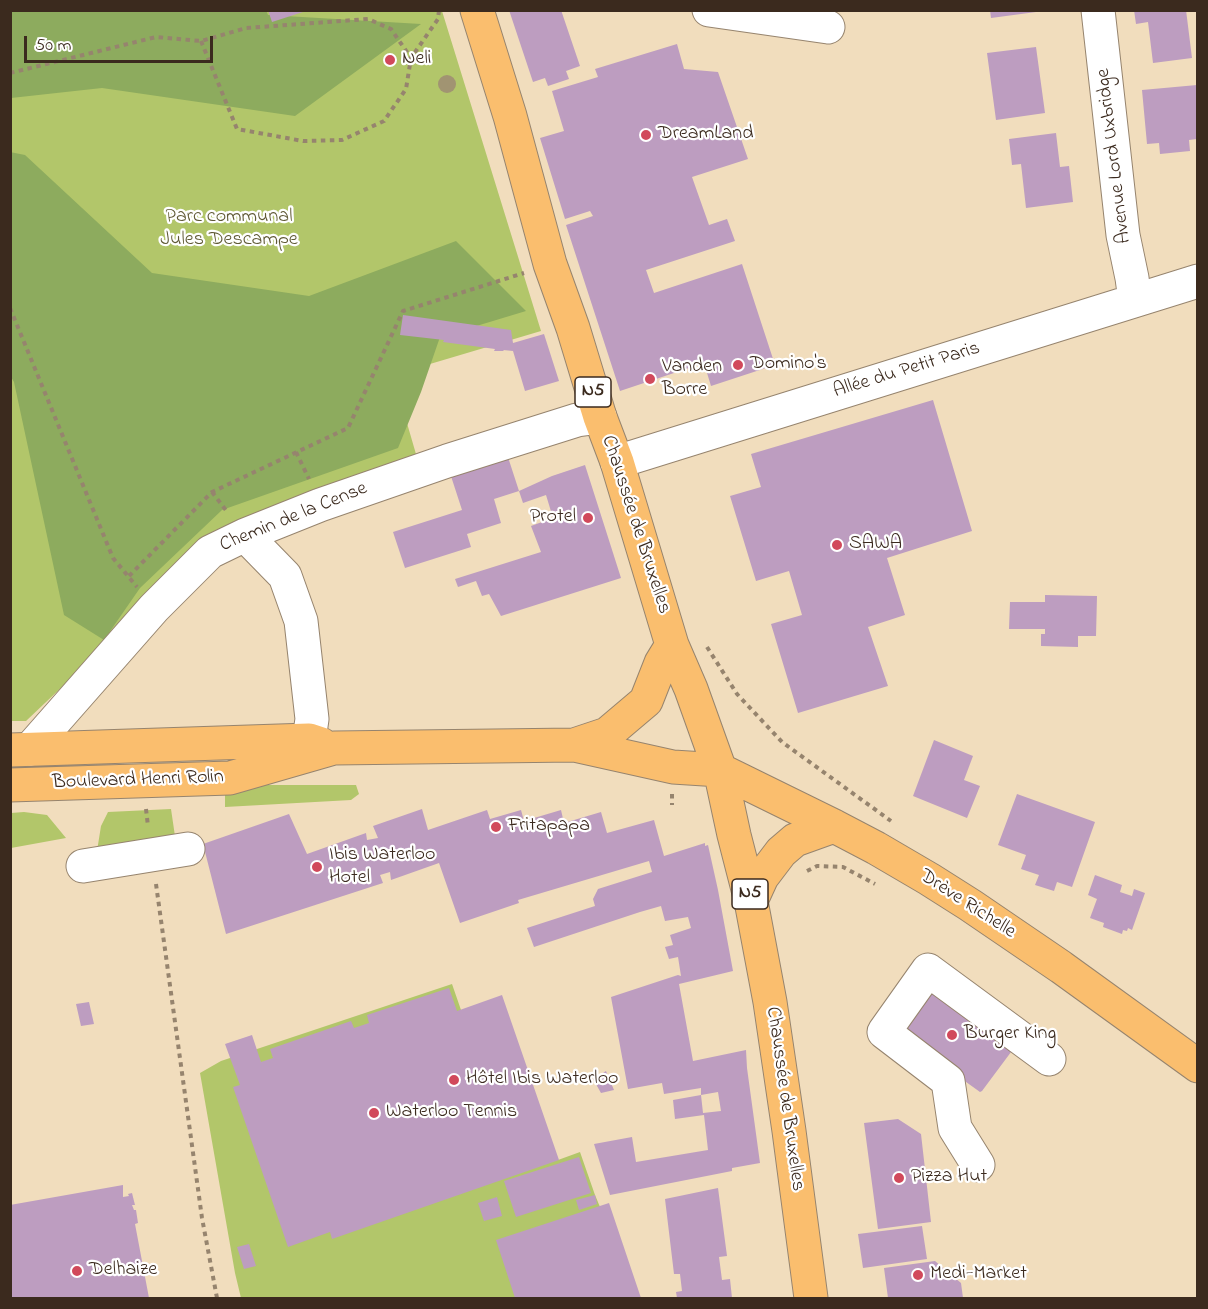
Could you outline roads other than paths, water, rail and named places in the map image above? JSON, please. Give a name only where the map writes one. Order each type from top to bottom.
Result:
[{"type":"main road","name":"Chaussée de Bruxelles","points":[[477,10],[510,116],[550,264],[617,462],[672,645],[692,689],[720,770],[751,901],[770,1002],[811,1299]]},
{"type":"main road","name":"Boulevard Henri Rolin","points":[[574,746],[607,734],[646,701],[661,663],[672,645]]},
{"type":"main road","name":"Boulevard Henri Rolin","points":[[10,785],[230,778],[321,744]]},
{"type":"main road","name":"Boulevard Henri Rolin","points":[[20,750],[321,744],[574,746],[672,767],[720,770]]},
{"type":"main road","name":"Drève Richelle","points":[[720,770],[876,848],[970,905],[1197,1066]]},
{"type":"main road","points":[[751,901],[762,877],[781,852],[795,840],[834,826]]},
{"type":"street","points":[[709,10],[828,27]]},
{"type":"street","name":"Avenue Lord Uxbridge","points":[[1098,10],[1123,235],[1135,300]]},
{"type":"street","name":"Allée du Petit Paris","points":[[617,462],[1135,300],[1163,293],[1195,290]]},
{"type":"street","name":"Chemin de la Cense","points":[[20,750],[210,552],[245,535],[320,505],[447,461],[577,420],[600,417]]},
{"type":"street","points":[[245,535],[285,576],[301,621],[312,719],[321,744]]},
{"type":"street","points":[[83,866],[188,849]]},
{"type":"street","points":[[978,1165],[955,1128],[948,1081],[884,1032],[928,970],[1049,1059]]},
{"type":"place","name":"Neli","points":[[390,60]]},
{"type":"place","name":"DreamLand","points":[[646,135]]},
{"type":"place","name":"Domino's","points":[[738,365]]},
{"type":"place","name":"Vanden Borre","points":[[650,379]]},
{"type":"place","name":"Protel","points":[[588,518]]},
{"type":"place","name":"SAWA","points":[[837,545]]},
{"type":"place","name":"Fritapapa","points":[[496,827]]},
{"type":"place","name":"Ibis Waterloo Hotel","points":[[317,867]]},
{"type":"place","name":"Burger King","points":[[952,1035]]},
{"type":"place","name":"Hôtel Ibis Waterloo","points":[[454,1080]]},
{"type":"place","name":"Waterloo Tennis","points":[[374,1113]]},
{"type":"place","name":"Pizza Hut","points":[[899,1178]]},
{"type":"place","name":"Delhaize","points":[[77,1271]]},
{"type":"place","name":"Medi-Market","points":[[918,1275]]},
{"type":"park label","name":"Parc communal Jules Descampe","points":[[229,230]]}]
